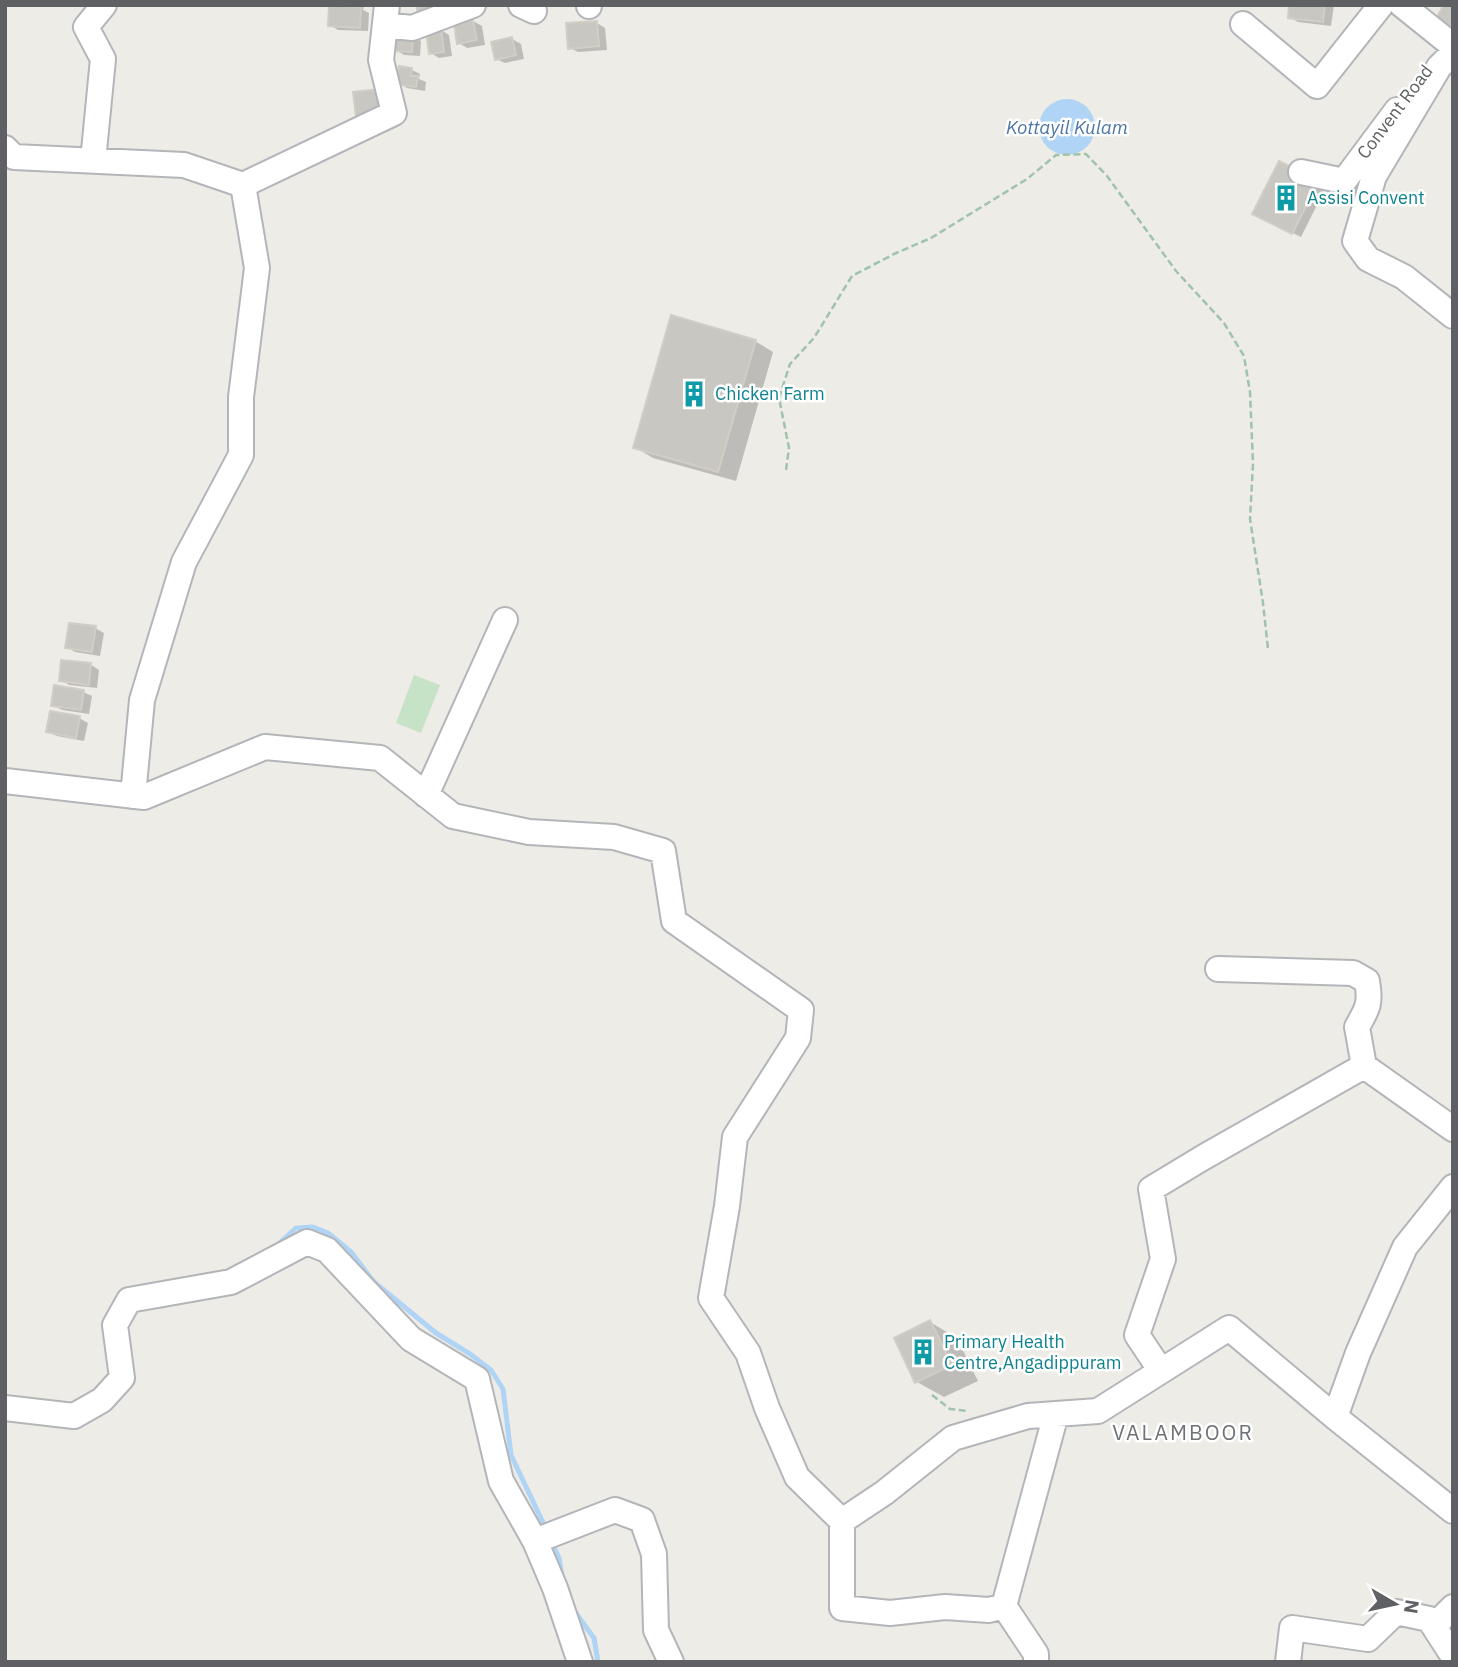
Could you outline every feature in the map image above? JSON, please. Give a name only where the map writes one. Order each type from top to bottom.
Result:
[{"type":"street","points":[[93,161],[103,59],[86,27],[104,5]]},
{"type":"street","points":[[5,148],[14,157],[184,165],[243,185],[394,113],[381,60],[386,15],[412,28],[473,5]]},
{"type":"street","points":[[521,5],[534,11],[533,5]]},
{"type":"street","points":[[1243,24],[1317,86],[1381,5]]},
{"type":"street","points":[[1402,5],[1451,47],[1374,176],[1355,241],[1368,258],[1404,277],[1453,316]]},
{"type":"street","name":"Convent Road","points":[[1301,172],[1344,181],[1451,47]]},
{"type":"street","points":[[133,796],[142,700],[184,562],[241,455],[241,397],[257,268],[243,185]]},
{"type":"street","points":[[426,795],[505,620]]},
{"type":"street","points":[[5,781],[144,797],[265,747],[380,758],[453,816],[529,832],[614,837],[663,851],[674,920],[801,1010],[798,1038],[735,1137],[727,1206],[711,1297],[748,1353],[767,1408],[797,1477],[842,1521],[842,1608],[890,1612],[946,1607],[989,1610],[1004,1606]]},
{"type":"street","points":[[1218,970],[1353,973],[1367,981],[1371,998],[1357,1027],[1364,1066],[1453,1129]]},
{"type":"street","points":[[1161,1371],[1137,1335],[1163,1259],[1152,1189],[1364,1066]]},
{"type":"street","points":[[1335,1417],[1358,1353],[1405,1247],[1453,1187]]},
{"type":"street","points":[[5,1408],[74,1416],[102,1401],[122,1378],[115,1325],[130,1300],[231,1282],[307,1242],[327,1250],[411,1339],[477,1379],[500,1481],[535,1541],[555,1588],[580,1662]]},
{"type":"street","points":[[842,1521],[884,1493],[953,1438],[1028,1416],[1098,1411],[1229,1328],[1453,1511]]},
{"type":"street","points":[[1036,1662],[1036,1654],[1004,1606],[1056,1414]]},
{"type":"street","points":[[535,1541],[615,1510],[642,1520],[654,1554],[656,1630],[671,1662]]},
{"type":"street","points":[[1434,1626],[1453,1607]]},
{"type":"street","points":[[1288,1662],[1292,1628],[1368,1639],[1396,1612],[1429,1619],[1453,1656]]},
{"type":"path","points":[[786,470],[789,448],[779,398],[790,364],[814,338],[852,276],[931,238],[1027,179],[1055,155],[1086,154],[1107,176],[1176,271],[1224,323],[1244,356],[1250,392],[1253,452],[1250,519],[1268,649]]},
{"type":"green space","points":[[414,675],[440,685],[421,733],[396,723]]},
{"type":"water","name":"Kottayil Kulam","points":[[1061,99],[1073,99],[1083,103],[1091,111],[1095,127],[1091,143],[1083,151],[1073,155],[1061,155],[1051,151],[1043,143],[1039,133],[1039,121],[1043,111],[1051,103]]},
{"type":"building","points":[[329,5],[361,7],[360,28],[328,26]]},
{"type":"building","points":[[417,5],[446,5],[417,13]]},
{"type":"building","points":[[1289,5],[1325,5],[1323,22],[1288,18]]},
{"type":"building","points":[[1444,5],[1453,8],[1453,30],[1436,18]]},
{"type":"building","points":[[473,20],[477,40],[457,44],[454,23]]},
{"type":"building","points":[[597,21],[599,46],[568,49],[566,23]]},
{"type":"building","points":[[441,28],[444,52],[429,54],[426,30]]},
{"type":"building","points":[[395,33],[413,34],[412,52],[394,51]]},
{"type":"building","points":[[512,37],[516,55],[495,60],[491,42]]},
{"type":"building","points":[[399,66],[412,68],[411,76],[418,76],[416,87],[396,84]]},
{"type":"building","points":[[379,89],[381,115],[356,117],[353,92]]},
{"type":"building","name":"Assisi Convent","points":[[1279,161],[1319,181],[1292,234],[1252,214]]},
{"type":"building","name":"Chicken Farm","points":[[671,315],[756,340],[718,472],[633,448]]},
{"type":"building","points":[[69,623],[96,626],[92,652],[65,648]]},
{"type":"building","points":[[61,660],[91,663],[89,685],[59,681]]},
{"type":"building","points":[[54,685],[84,690],[81,710],[51,706]]},
{"type":"building","points":[[50,711],[80,716],[76,738],[46,732]]},
{"type":"building","name":"Primary Health Centre,Angadippuram","points":[[930,1320],[952,1365],[915,1383],[894,1338]]},
{"type":"waterway","points":[[275,1247],[296,1228],[313,1227],[328,1233],[351,1252],[374,1282],[436,1333],[491,1370],[503,1389],[511,1455],[547,1531]]},
{"type":"waterway","points":[[552,1543],[559,1558],[562,1577]]},
{"type":"waterway","points":[[575,1612],[594,1638],[598,1662]]},
{"type":"place","name":"Assisi Convent","points":[[1286,198]]},
{"type":"place","name":"Chicken Farm","points":[[694,394]]},
{"type":"place","name":"Primary Health Centre,Angadippuram","points":[[923,1352]]},
{"type":"district","name":"VALAMBOOR","points":[[1183,1433]]}]
